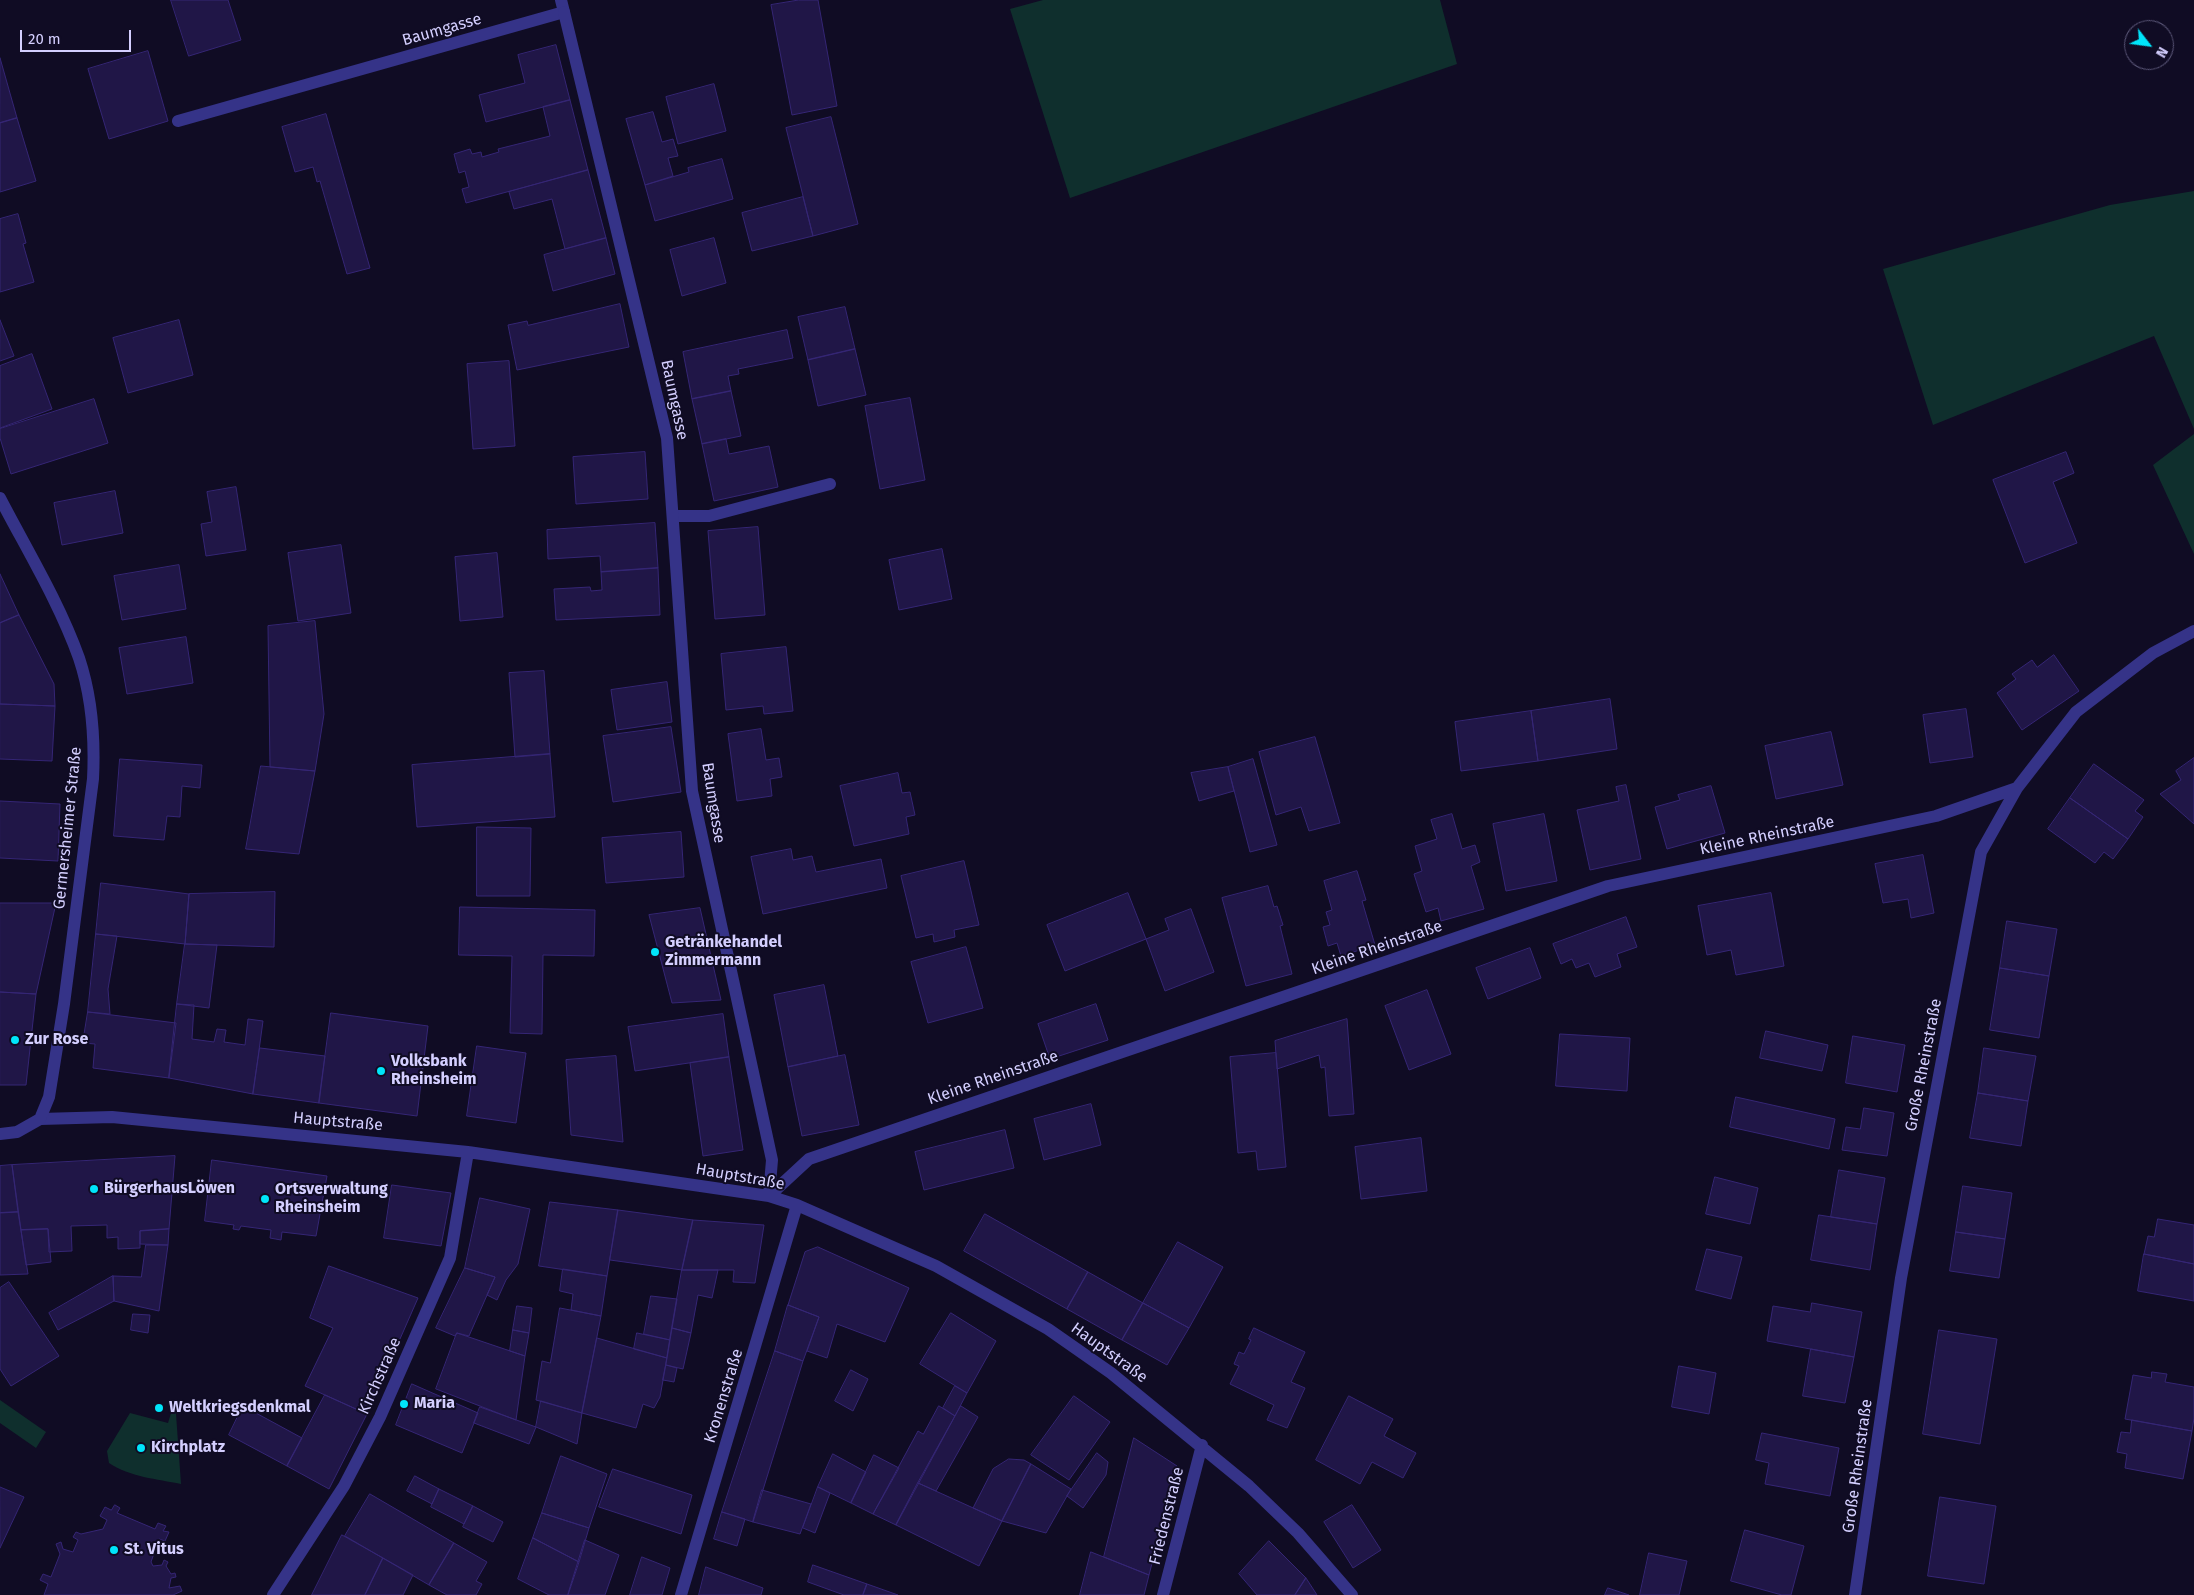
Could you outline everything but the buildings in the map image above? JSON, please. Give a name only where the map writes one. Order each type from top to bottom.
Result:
[{"type":"street","name":"Baumgasse","points":[[178,122],[563,6],[667,438],[692,791],[772,1160],[769,1196]]},
{"type":"street","points":[[673,516],[709,516],[830,484]]},
{"type":"street","name":"Germersheimer Straße","points":[[0,498],[56,606],[79,659],[92,717],[94,750],[92,779],[64,1004],[49,1097],[40,1119]]},
{"type":"street","name":"Große Rheinstraße","points":[[1855,1595],[1901,1278],[1981,852],[2016,788],[2076,712],[2153,653],[2194,631]]},
{"type":"street","name":"Kleine Rheinstraße","points":[[769,1196],[809,1159],[1608,886],[1936,816],[2016,788]]},
{"type":"street","name":"Hauptstraße","points":[[0,1134],[17,1132],[40,1119],[112,1117],[468,1152],[769,1196],[797,1205],[936,1266],[1048,1330],[1112,1373],[1249,1486],[1298,1533],[1352,1595]]},
{"type":"street","name":"Kirchstraße","points":[[273,1595],[344,1486],[380,1417],[450,1258],[468,1152]]},
{"type":"street","name":"Kronenstraße","points":[[681,1595],[797,1205]]},
{"type":"street","name":"Friedenstraße","points":[[1163,1595],[1202,1446]]},
{"type":"green space","points":[[1043,0],[1440,0],[1457,64],[1070,198],[1010,9]]},
{"type":"green space","points":[[2194,191],[2194,429],[2154,336],[1933,425],[1883,269],[2110,205]]},
{"type":"green space","points":[[2194,434],[2194,554],[2153,465]]},
{"type":"green space","points":[[0,1400],[46,1432],[36,1448],[0,1423]]},
{"type":"green space","points":[[175,1400],[181,1484],[135,1474],[109,1463],[107,1451],[130,1413],[168,1423]]},
{"type":"place","name":"Getränkehandel Zimmermann","points":[[655,952]]},
{"type":"place","name":"Zur Rose","points":[[15,1040]]},
{"type":"place","name":"Volksbank Rheinsheim","points":[[381,1071]]},
{"type":"place","name":"BürgerhausLöwen","points":[[94,1189]]},
{"type":"place","name":"Ortsverwaltung Rheinsheim","points":[[265,1199]]},
{"type":"place","name":"Maria","points":[[404,1404]]},
{"type":"place","name":"Weltkriegsdenkmal","points":[[159,1408]]},
{"type":"place","name":"Kirchplatz","points":[[141,1448]]},
{"type":"place","name":"St. Vitus","points":[[114,1550]]}]
